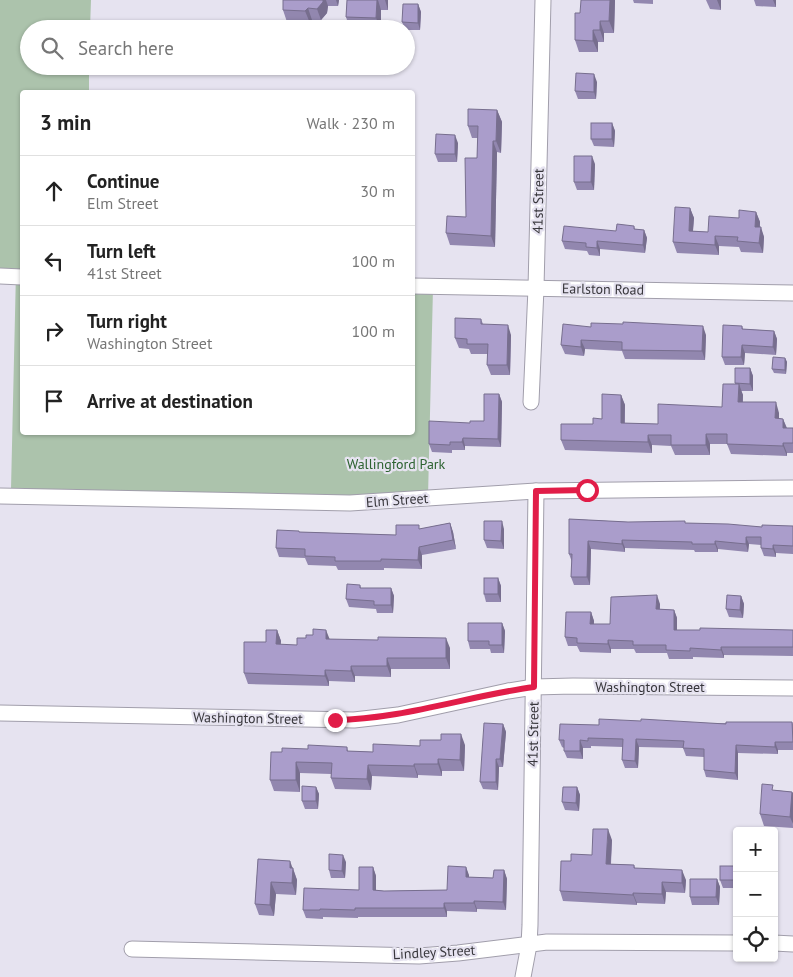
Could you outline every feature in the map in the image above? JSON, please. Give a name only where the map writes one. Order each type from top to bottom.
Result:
[{"type":"street","name":"41st Street","points":[[531,402],[536,288],[543,0]]},
{"type":"street","points":[[0,276],[20,277]]},
{"type":"street","name":"Earlston Road","points":[[415,286],[793,293]]},
{"type":"street","name":"Elm Street","points":[[0,496],[350,503],[536,491],[793,488]]},
{"type":"street","name":"41st Street","points":[[523,977],[529,944],[536,491]]},
{"type":"street","name":"Washington Street","points":[[0,713],[354,720],[398,715],[534,687],[793,688]]},
{"type":"street","name":"Lindley Street","points":[[132,949],[419,956],[548,942],[733,943]]},
{"type":"street","points":[[778,944],[793,944]]},
{"type":"green space","name":"Wallingford Park","points":[[0,0],[91,0],[90,20],[20,20],[20,75],[89,75],[89,90],[20,90],[20,435],[415,435],[415,287],[433,288],[428,497],[11,489],[16,271],[0,271]]},
{"type":"building","points":[[283,0],[323,0],[323,2],[317,9],[308,8],[305,11],[283,10]]},
{"type":"building","points":[[347,0],[377,0],[376,18],[346,17]]},
{"type":"building","points":[[581,0],[610,0],[609,21],[600,21],[600,30],[593,30],[593,41],[575,40],[575,13],[580,13]]},
{"type":"building","points":[[403,4],[418,4],[418,23],[415,23],[415,20],[402,20]]},
{"type":"building","points":[[576,73],[594,74],[594,92],[575,91]]},
{"type":"building","points":[[468,109],[497,110],[496,141],[493,141],[491,236],[446,233],[447,216],[466,217],[465,158],[477,158],[478,126],[468,126]]},
{"type":"building","points":[[591,123],[612,123],[612,139],[591,139]]},
{"type":"building","points":[[436,134],[455,135],[455,154],[435,154]]},
{"type":"building","points":[[574,156],[592,156],[591,182],[574,182]]},
{"type":"building","points":[[675,207],[690,208],[689,231],[708,232],[709,216],[739,218],[739,210],[756,212],[755,227],[761,227],[759,243],[737,241],[738,237],[715,236],[715,245],[673,242]]},
{"type":"building","points":[[617,224],[634,226],[634,229],[644,230],[643,245],[597,241],[597,248],[586,247],[586,243],[562,241],[564,226],[616,231]]},
{"type":"building","points":[[455,318],[481,319],[481,324],[508,325],[507,365],[487,365],[488,344],[467,344],[467,339],[455,338]]},
{"type":"building","points":[[623,322],[703,326],[702,351],[622,350],[622,342],[581,340],[581,347],[561,345],[563,324],[591,327],[591,323],[623,324]]},
{"type":"building","points":[[723,325],[742,326],[742,329],[774,331],[773,347],[742,345],[741,357],[722,357]]},
{"type":"building","points":[[773,357],[785,358],[785,370],[772,369]]},
{"type":"building","points":[[735,368],[750,368],[750,384],[735,383]]},
{"type":"building","points":[[723,384],[739,384],[738,402],[776,402],[775,418],[783,419],[783,428],[793,428],[793,443],[783,443],[783,446],[727,444],[727,434],[706,434],[706,445],[671,445],[671,435],[648,435],[648,442],[561,440],[561,424],[593,424],[593,418],[602,419],[602,394],[621,395],[621,423],[658,424],[658,404],[722,407]]},
{"type":"building","points":[[484,394],[499,394],[498,439],[463,438],[462,442],[450,442],[450,445],[429,444],[429,421],[470,423],[470,421],[484,421]]},
{"type":"building","points":[[569,519],[628,522],[685,521],[685,523],[762,527],[762,525],[793,526],[793,546],[773,545],[773,549],[761,548],[761,537],[746,537],[746,544],[715,541],[715,544],[692,544],[692,542],[622,540],[622,544],[588,541],[587,577],[571,577],[572,554],[569,554]]},
{"type":"building","points":[[484,521],[502,521],[501,541],[484,540]]},
{"type":"building","points":[[450,523],[453,540],[419,547],[418,560],[335,561],[335,557],[305,556],[305,549],[276,548],[277,530],[396,535],[396,525],[419,525],[419,529]]},
{"type":"building","points":[[484,578],[498,578],[498,594],[484,594]]},
{"type":"building","points":[[347,584],[360,585],[360,588],[391,588],[391,605],[374,605],[374,601],[346,599]]},
{"type":"building","points":[[657,595],[656,609],[674,610],[674,630],[700,630],[700,628],[793,630],[793,647],[721,647],[721,650],[690,648],[690,651],[666,650],[666,645],[633,645],[633,641],[608,640],[608,644],[577,643],[577,638],[565,637],[566,612],[591,612],[590,624],[610,624],[611,597]]},
{"type":"building","points":[[727,595],[741,596],[740,610],[726,609]]},
{"type":"building","points":[[468,623],[502,623],[502,645],[489,645],[489,641],[468,641]]},
{"type":"building","points":[[313,629],[326,630],[326,639],[378,640],[378,637],[446,638],[446,658],[387,658],[387,666],[351,666],[351,671],[325,670],[325,676],[244,673],[244,642],[266,642],[266,630],[277,630],[276,644],[297,645],[297,638],[306,638],[306,635],[313,635]]},
{"type":"building","points":[[599,719],[641,721],[641,719],[726,724],[726,722],[792,722],[793,742],[775,742],[775,747],[736,745],[735,773],[704,770],[704,749],[683,748],[684,741],[636,739],[635,761],[622,760],[623,739],[588,738],[588,741],[580,740],[580,751],[564,751],[564,740],[559,740],[560,724],[599,725]]},
{"type":"building","points":[[484,723],[503,724],[500,759],[496,759],[496,782],[480,782]]},
{"type":"building","points":[[441,734],[461,734],[460,760],[438,759],[438,764],[414,764],[414,766],[368,765],[367,779],[331,778],[332,763],[296,762],[296,780],[270,780],[271,752],[282,752],[282,748],[308,749],[308,745],[347,747],[347,751],[373,752],[373,744],[420,746],[420,740],[441,740]]},
{"type":"building","points":[[762,784],[773,785],[772,790],[792,792],[790,817],[760,814]]},
{"type":"building","points":[[302,786],[316,787],[316,801],[302,801]]},
{"type":"building","points":[[563,787],[577,787],[576,803],[562,802]]},
{"type":"building","points":[[593,829],[608,829],[606,864],[634,865],[634,868],[682,870],[682,883],[662,882],[662,894],[633,893],[633,895],[560,891],[561,861],[571,861],[571,854],[592,855]]},
{"type":"building","points":[[329,854],[343,855],[342,871],[329,870]]},
{"type":"building","points":[[258,859],[290,861],[290,868],[293,868],[292,883],[271,882],[270,905],[255,904]]},
{"type":"building","points":[[448,866],[466,867],[466,877],[493,878],[494,870],[504,870],[503,902],[444,903],[444,908],[303,910],[304,888],[359,890],[359,867],[373,867],[373,890],[384,891],[447,890]]},
{"type":"building","points":[[720,866],[733,866],[733,880],[720,880]]},
{"type":"building","points":[[690,879],[717,879],[716,897],[690,897]]},
{"type":"route","points":[[335,720],[354,720],[398,715],[534,687],[536,491],[587,490]]}]
